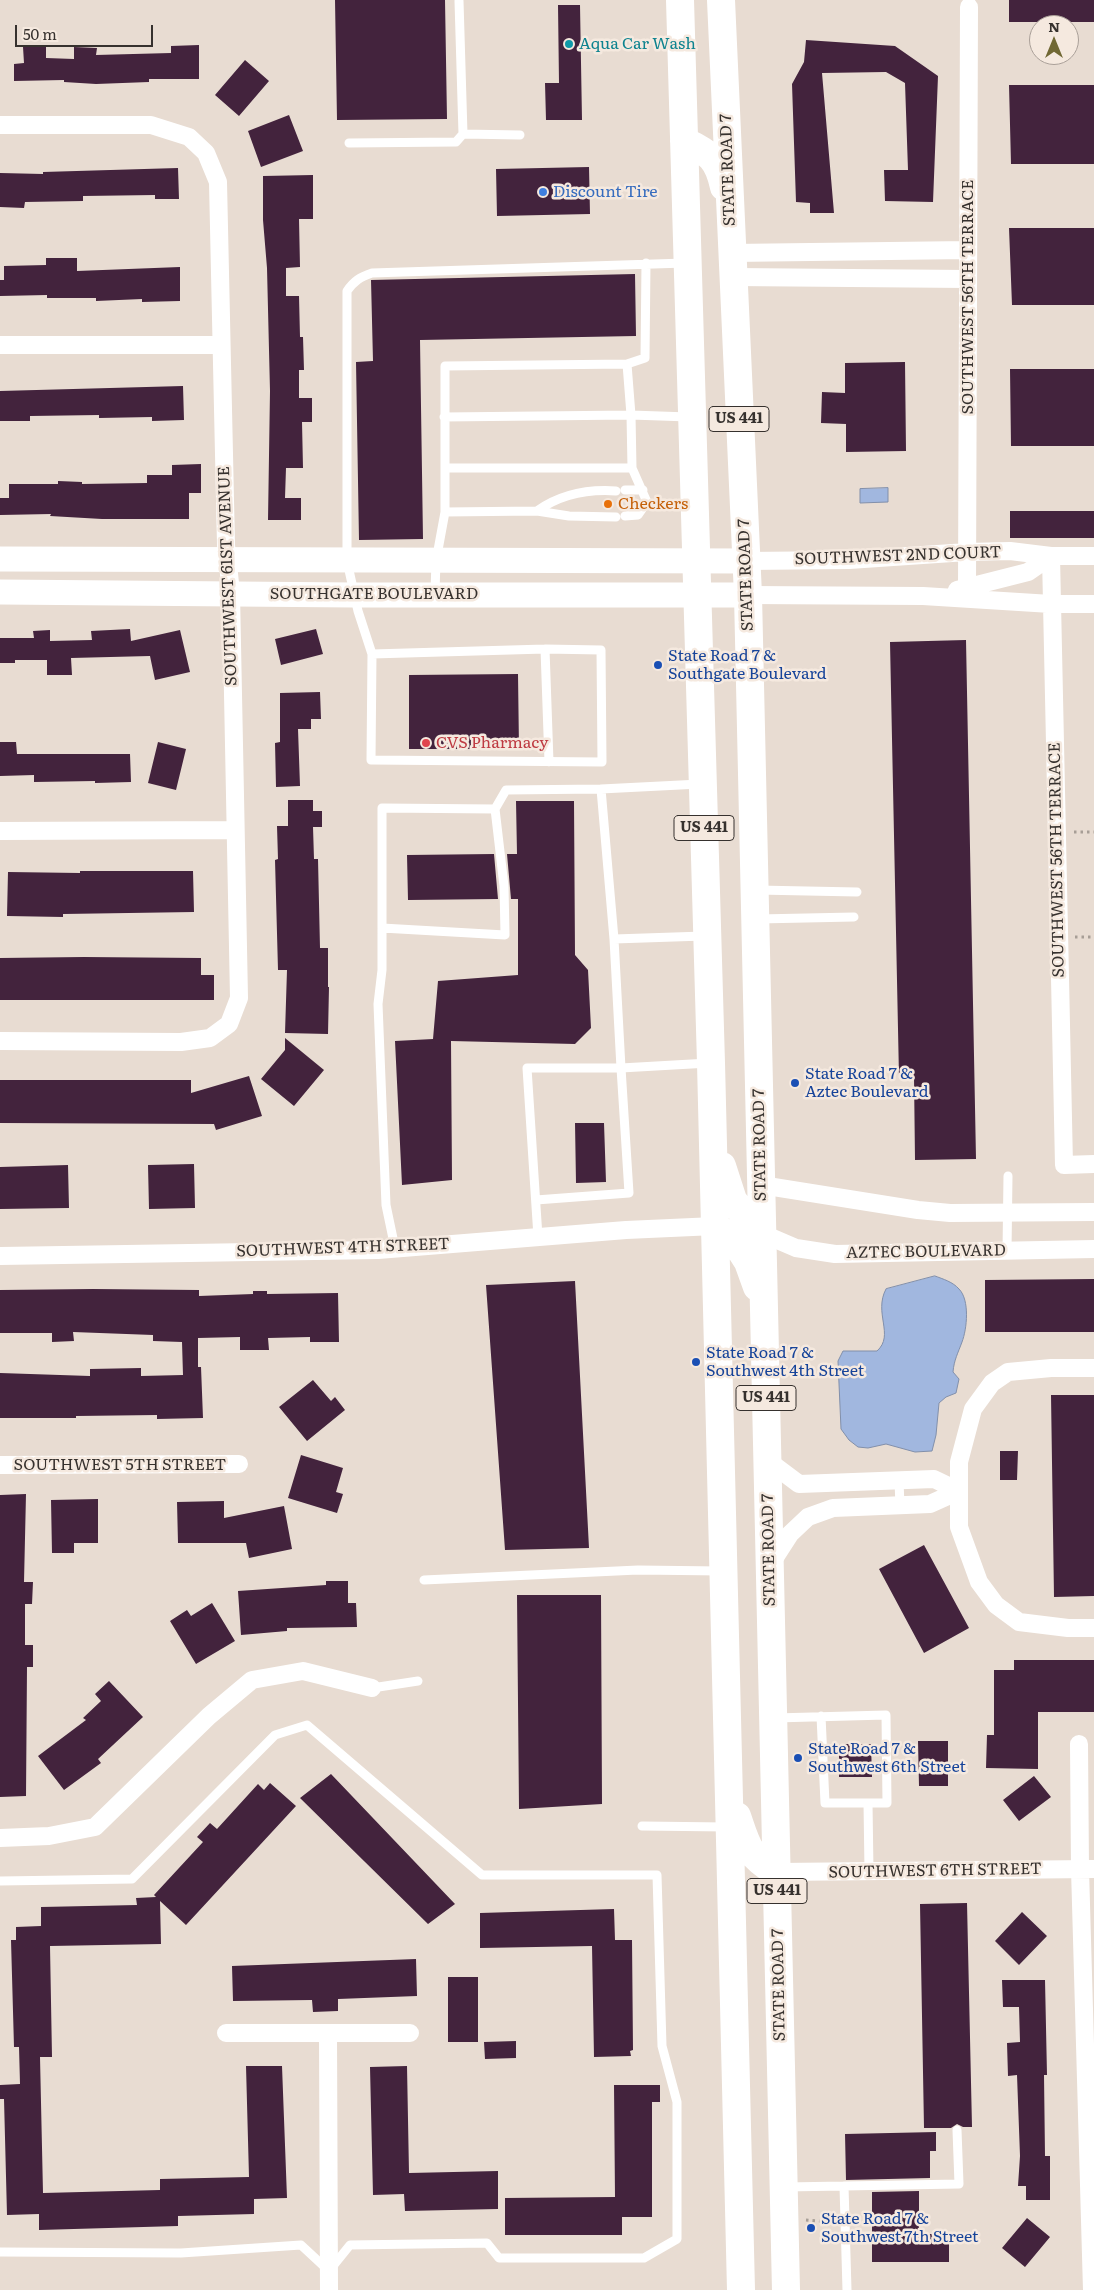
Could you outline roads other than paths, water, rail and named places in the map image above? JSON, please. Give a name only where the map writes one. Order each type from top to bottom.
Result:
[{"type":"main road","name":"US 441","points":[[680,0],[711,1062],[741,2290]]},
{"type":"main road","name":"STATE ROAD 7","points":[[721,0],[729,212],[748,595],[786,2290]]},
{"type":"main road","points":[[684,141],[704,150],[720,168],[729,212]]},
{"type":"main road","name":"SOUTHGATE BOULEVARD","points":[[0,559],[745,561]]},
{"type":"main road","name":"SOUTHGATE BOULEVARD","points":[[0,592],[354,595],[748,595]]},
{"type":"main road","points":[[712,1136],[733,1200],[761,1234]]},
{"type":"main road","points":[[715,1226],[734,1240],[739,1247],[748,1262],[764,1304]]},
{"type":"main road","points":[[729,1796],[749,1850],[760,1862],[776,1872]]},
{"type":"street","name":"SOUTHWEST 56TH TERRACE","points":[[968,588],[969,7]]},
{"type":"street","name":"SOUTHWEST 61ST AVENUE","points":[[0,125],[150,125],[189,137],[206,152],[218,182],[220,345],[227,559],[231,593],[238,998],[229,1024],[210,1038],[180,1042],[0,1041]]},
{"type":"street","points":[[732,265],[968,250]]},
{"type":"street","points":[[732,265],[968,279]]},
{"type":"street","points":[[0,344],[220,345]]},
{"type":"street","name":"SOUTHWEST 2ND COURT","points":[[745,561],[849,560],[1010,551],[1051,556],[1094,556]]},
{"type":"street","name":"SOUTHWEST 56TH TERRACE","points":[[1051,556],[1064,1165],[1094,1164]]},
{"type":"street","name":"SOUTHWEST 2ND COURT","points":[[923,596],[968,588],[1028,572],[1051,556]]},
{"type":"street","name":"SOUTHWEST 2ND COURT","points":[[748,595],[923,596],[1051,604],[1094,604]]},
{"type":"street","points":[[0,831],[235,830]]},
{"type":"street","points":[[761,1185],[918,1210],[950,1213],[1094,1212]]},
{"type":"street","name":"SOUTHWEST 4TH STREET","points":[[0,1256],[395,1248],[626,1230],[715,1226]]},
{"type":"street","name":"AZTEC BOULEVARD","points":[[761,1234],[796,1248],[835,1254],[1094,1249]]},
{"type":"street","points":[[1094,1368],[1008,1372],[992,1383],[973,1409],[959,1462],[959,1527],[979,1582],[996,1605],[1019,1622],[1068,1628],[1094,1628]]},
{"type":"street","points":[[767,1460],[799,1484],[934,1479],[959,1491]]},
{"type":"street","name":"SOUTHWEST 5TH STREET","points":[[0,1465],[239,1464]]},
{"type":"street","points":[[770,1565],[790,1534],[808,1517],[833,1508],[930,1504],[959,1491]]},
{"type":"street","points":[[0,1838],[49,1836],[95,1826],[209,1716],[252,1680],[302,1670],[372,1688]]},
{"type":"street","points":[[1079,1744],[1087,1869],[1092,2290]]},
{"type":"street","name":"SOUTHWEST 6TH STREET","points":[[776,1872],[1087,1869]]},
{"type":"street","points":[[226,2034],[410,2034]]},
{"type":"street","points":[[328,2034],[329,2290]]},
{"type":"lane","points":[[349,143],[456,142],[463,134],[460,1]]},
{"type":"lane","points":[[463,134],[520,135]]},
{"type":"lane","points":[[372,654],[545,649],[601,650],[602,762],[371,760],[372,654],[354,595],[347,561],[347,292],[353,283],[362,276],[372,274],[687,262]]},
{"type":"lane","points":[[435,595],[436,561],[445,512],[444,417],[446,366],[627,364],[645,358],[646,264]]},
{"type":"lane","points":[[445,512],[537,511],[569,516],[621,517],[638,515],[647,502],[632,468],[631,415],[627,364]]},
{"type":"lane","points":[[444,417],[631,415],[691,417]]},
{"type":"lane","points":[[446,468],[632,468]]},
{"type":"lane","points":[[537,511],[552,500],[582,491],[643,490]]},
{"type":"lane","points":[[545,649],[548,762]]},
{"type":"lane","points":[[382,928],[505,935],[504,886],[495,809],[506,790],[702,784]]},
{"type":"lane","points":[[536,1200],[629,1193],[614,939],[601,788]]},
{"type":"lane","points":[[395,1248],[386,1205],[378,1004],[382,970],[382,808],[495,809]]},
{"type":"lane","points":[[754,890],[857,892]]},
{"type":"lane","points":[[755,919],[854,917]]},
{"type":"lane","points":[[614,939],[707,935]]},
{"type":"lane","points":[[538,1237],[527,1068],[621,1068],[711,1062]]},
{"type":"lane","points":[[1007,1250],[1008,1176]]},
{"type":"lane","points":[[899,1481],[900,1506]]},
{"type":"lane","points":[[424,1580],[638,1570],[724,1572]]},
{"type":"lane","points":[[372,1688],[418,1681]]},
{"type":"lane","points":[[773,1718],[821,1716],[886,1715],[887,1803],[825,1803],[821,1716]]},
{"type":"lane","points":[[0,1881],[132,1879],[274,1735],[308,1725],[482,1875],[657,1875],[662,2046],[677,2102],[677,2239],[644,2258],[499,2258],[487,2243],[350,2245],[329,2271],[301,2245],[180,2253],[0,2252]]},
{"type":"lane","points":[[868,1803],[869,1871]]},
{"type":"lane","points":[[642,1826],[730,1827]]},
{"type":"lane","points":[[784,2187],[959,2184],[957,2130]]},
{"type":"lane","points":[[844,2186],[847,2290]]},
{"type":"water","points":[[888,488],[888,502],[860,503],[860,489]]},
{"type":"water","points":[[935,1276],[959,1289],[965,1300],[966,1322],[964,1336],[956,1357],[953,1372],[959,1379],[956,1393],[946,1397],[939,1403],[936,1435],[932,1451],[915,1452],[886,1444],[868,1448],[858,1447],[849,1440],[841,1429],[838,1361],[843,1351],[877,1351],[882,1345],[884,1331],[882,1307],[886,1289]]},
{"type":"place","name":"Aqua Car Wash","points":[[569,44]]},
{"type":"place","name":"Discount Tire","points":[[543,192]]},
{"type":"place","name":"Checkers","points":[[608,504]]},
{"type":"place","name":"State Road 7 & Southgate Boulevard","points":[[658,665]]},
{"type":"place","name":"CVS Pharmacy","points":[[426,743]]},
{"type":"place","name":"State Road 7 & Aztec Boulevard","points":[[795,1083]]},
{"type":"place","name":"State Road 7 & Southwest 4th Street","points":[[696,1362]]},
{"type":"place","name":"State Road 7 & Southwest 6th Street","points":[[798,1758]]},
{"type":"place","name":"State Road 7 & Southwest 7th Street","points":[[811,2228]]}]
